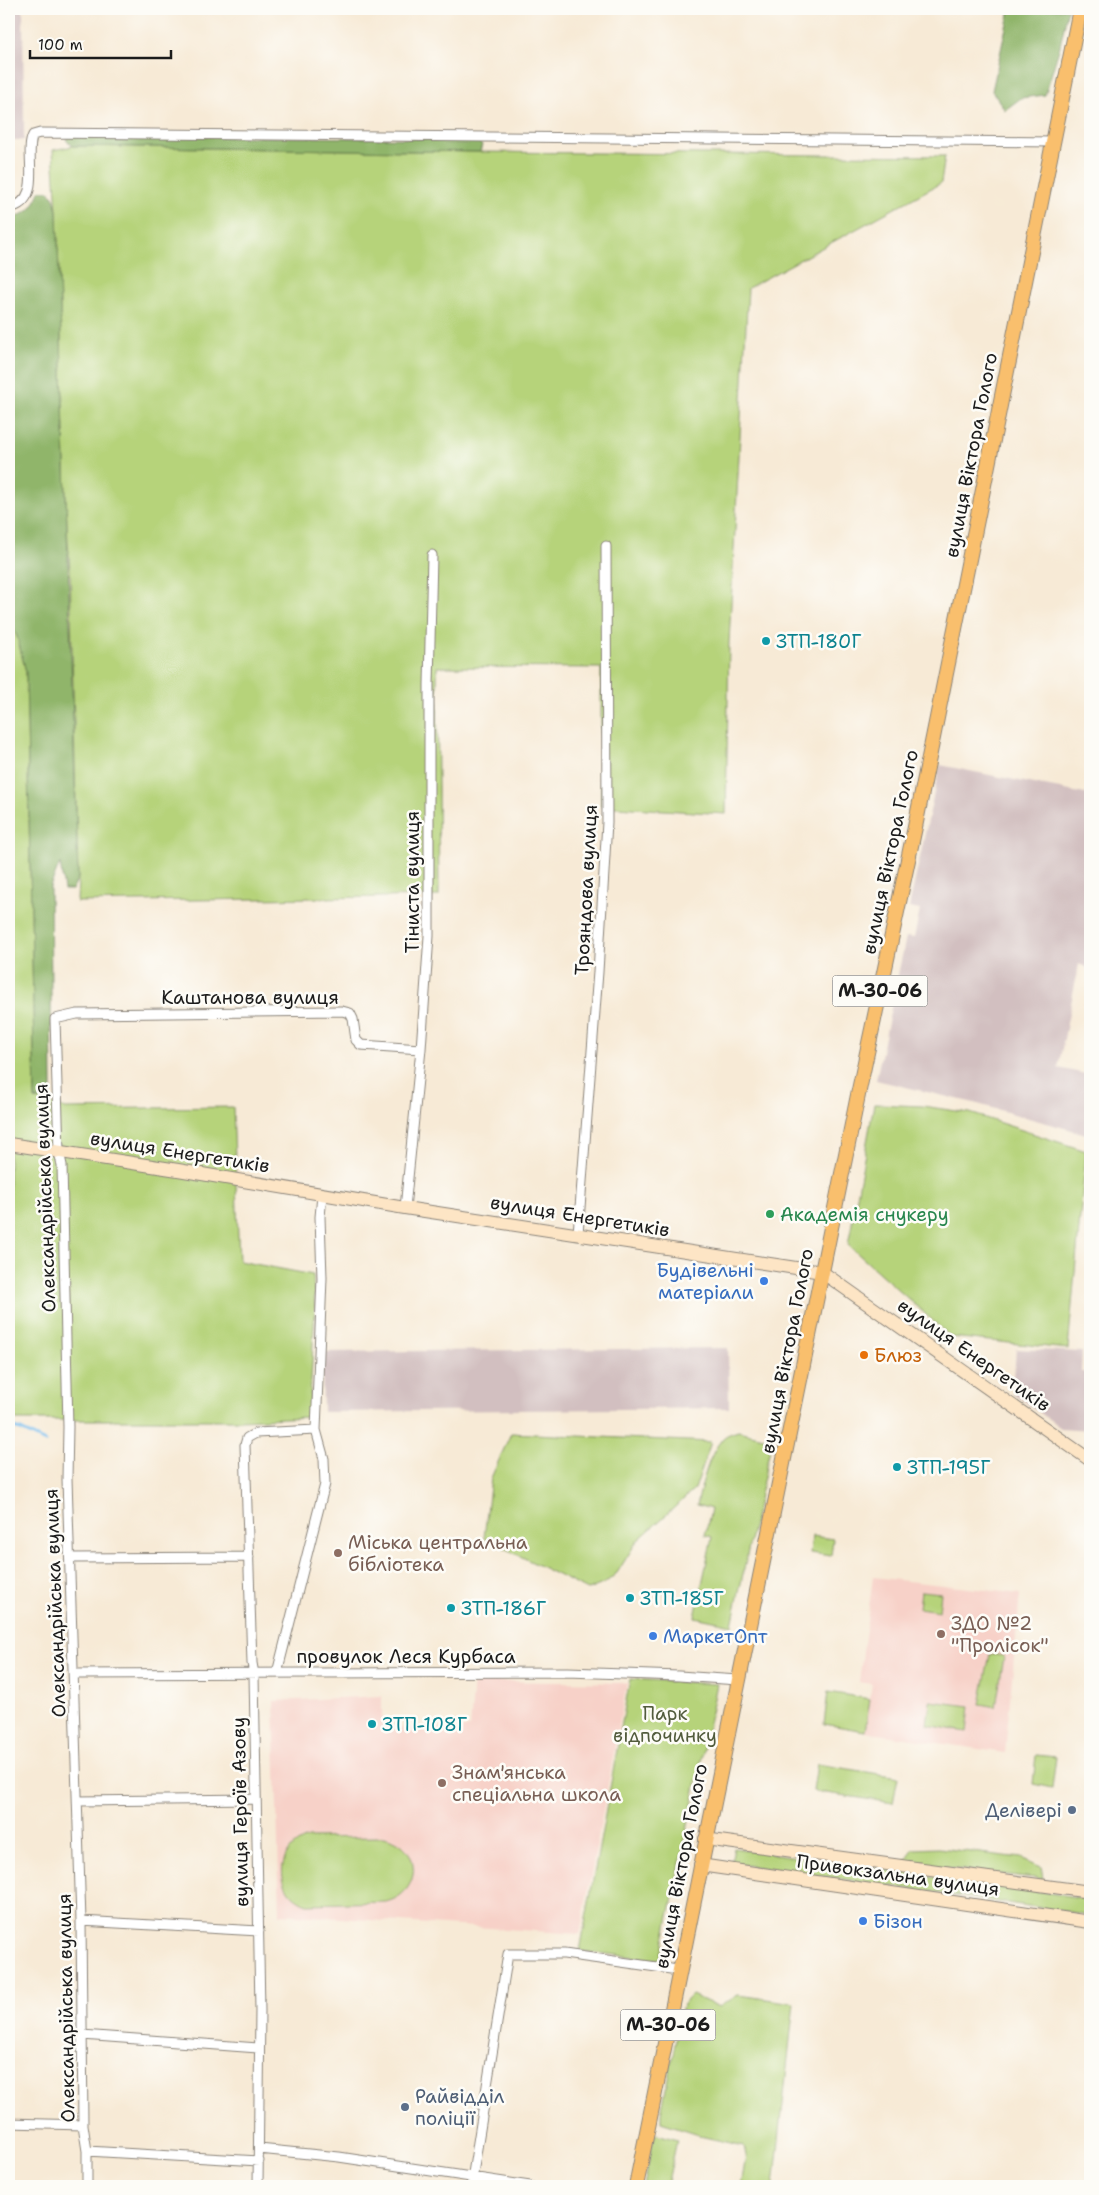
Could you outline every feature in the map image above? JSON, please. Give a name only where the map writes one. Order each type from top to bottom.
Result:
[{"type":"main road","name":"М-30-06","points":[[1053,142],[1080,9]]},
{"type":"main road","name":"вулиця Віктора Голого","points":[[636,2186],[678,1970],[915,827],[1053,142]]},
{"type":"street","points":[[9,208],[19,204],[29,189],[32,138],[40,133],[1053,142]]},
{"type":"street","name":"Трояндова вулиця","points":[[578,1234],[598,972],[607,822],[606,546]]},
{"type":"street","name":"Тіниста вулиця","points":[[405,1208],[421,1049],[429,936],[429,684],[432,555]]},
{"type":"street","name":"Каштанова вулиця","points":[[55,1019],[77,1014],[342,1011],[350,1012],[356,1040],[361,1045],[421,1049]]},
{"type":"street","name":"Олександрійська вулиця","points":[[55,1019],[59,1152],[62,1165],[70,1558],[81,1920],[83,2125],[87,2151],[87,2186]]},
{"type":"street","name":"вулиця Енергетиків","points":[[9,1144],[405,1208],[822,1272],[1090,1460]]},
{"type":"street","points":[[278,1673],[325,1484],[324,1459],[316,1430],[322,1278],[320,1217],[322,1194]]},
{"type":"street","name":"вулиця Героїв Азову","points":[[258,2186],[259,1931],[254,1674],[252,1663],[245,1445],[247,1438],[256,1433],[316,1430]]},
{"type":"street","points":[[70,1558],[249,1557]]},
{"type":"street","name":"провулок Леся Курбаса","points":[[74,1674],[620,1673],[738,1680]]},
{"type":"street","points":[[78,1802],[256,1799]]},
{"type":"street","name":"Привокзальна вулиця","points":[[705,1839],[1090,1892]]},
{"type":"street","name":"Привокзальна вулиця","points":[[700,1865],[1090,1922]]},
{"type":"street","points":[[81,1920],[259,1931]]},
{"type":"street","points":[[472,2182],[508,1954],[564,1954],[678,1970]]},
{"type":"street","points":[[82,2035],[258,2048]]},
{"type":"street","points":[[9,2123],[83,2125]]},
{"type":"street","points":[[259,2150],[339,2157],[472,2182],[530,2186]]},
{"type":"street","points":[[87,2151],[259,2161]]},
{"type":"shaded area","points":[[9,9],[23,9],[24,140],[9,140]]},
{"type":"shaded area","points":[[940,765],[1090,795],[1090,969],[1079,964],[1058,1068],[1090,1075],[1090,1135],[974,1103],[876,1080],[906,937],[914,938],[920,910],[909,908]]},
{"type":"shaded area","points":[[728,1348],[729,1408],[323,1412],[322,1352]]},
{"type":"shaded area","points":[[1016,1349],[1082,1352],[1081,1372],[1090,1373],[1090,1430],[1061,1428],[1013,1393]]},
{"type":"shaded area","name":"ЗДО №2 \"Пролісок\"","points":[[873,1577],[1020,1594],[1005,1753],[865,1732],[872,1684],[859,1682]]},
{"type":"shaded area","name":"Знам'янська спеціальна школа","points":[[474,1681],[627,1683],[580,1934],[280,1914],[274,1701],[382,1696],[382,1728],[470,1728]]},
{"type":"green space","points":[[1010,9],[1068,9],[1060,46],[1045,95],[1021,98],[1005,110],[992,91]]},
{"type":"green space","points":[[69,135],[474,139],[482,145],[480,152],[73,146],[66,140]]},
{"type":"green space","points":[[73,146],[945,156],[941,183],[748,288],[729,642],[726,814],[601,806],[601,668],[437,667],[439,896],[77,902],[78,878],[70,570],[57,211],[53,150]]},
{"type":"green space","points":[[39,191],[49,191],[54,198],[57,211],[78,878],[72,890],[64,890],[60,863],[50,887],[52,1087],[48,1103],[35,1099],[26,672],[17,636],[9,621],[9,217],[21,215],[29,210],[35,202]]},
{"type":"green space","points":[[9,621],[17,636],[26,672],[35,1099],[66,1109],[233,1107],[239,1261],[313,1275],[315,1307],[309,1417],[240,1420],[9,1420]]},
{"type":"green space","points":[[874,1104],[922,1106],[970,1113],[1086,1151],[1068,1349],[951,1337],[848,1245]]},
{"type":"green space","points":[[738,1431],[772,1439],[732,1625],[695,1617],[712,1537],[705,1535],[711,1509],[697,1505],[706,1470],[713,1453],[723,1438]]},
{"type":"green space","points":[[511,1433],[711,1442],[695,1489],[637,1541],[617,1573],[605,1583],[588,1590],[484,1538],[491,1478]]},
{"type":"green space","points":[[812,1536],[833,1539],[831,1556],[810,1553]]},
{"type":"green space","points":[[921,1591],[941,1593],[939,1611],[919,1608]]},
{"type":"green space","points":[[990,1654],[1004,1656],[996,1707],[980,1704]]},
{"type":"green space","name":"Парк відпочинку","points":[[630,1679],[717,1684],[660,1960],[580,1951]]},
{"type":"green space","points":[[828,1692],[870,1699],[865,1731],[824,1724]]},
{"type":"green space","points":[[930,1701],[970,1706],[967,1732],[927,1725]]},
{"type":"green space","points":[[1036,1755],[1056,1757],[1052,1788],[1033,1784]]},
{"type":"green space","points":[[817,1764],[898,1777],[893,1803],[813,1791]]},
{"type":"green space","points":[[383,1837],[396,1841],[405,1848],[411,1858],[413,1868],[412,1879],[407,1888],[398,1897],[386,1902],[307,1904],[296,1898],[288,1890],[284,1880],[284,1860],[290,1850],[298,1843],[309,1838]]},
{"type":"green space","points":[[734,1848],[1090,1899],[1090,1915],[731,1863]]},
{"type":"green space","points":[[939,1848],[1021,1858],[1041,1867],[1043,1879],[905,1863],[913,1849]]},
{"type":"green space","points":[[692,1995],[719,2007],[738,1995],[794,2003],[774,2186],[741,2186],[746,2156],[744,2146],[700,2136],[699,2134],[661,2122],[661,2113],[683,2004]]},
{"type":"green space","points":[[657,2134],[677,2140],[667,2186],[644,2186],[654,2136]]},
{"type":"waterway","points":[[9,1427],[21,1430],[45,1442]]},
{"type":"place","name":"ЗТП-180Г","points":[[766,641]]},
{"type":"place","name":"Академія снукеру","points":[[770,1214]]},
{"type":"place","name":"Будівельні матеріали","points":[[764,1281]]},
{"type":"place","name":"Блюз","points":[[864,1355]]},
{"type":"place","name":"ЗТП-195Г","points":[[897,1467]]},
{"type":"place","name":"Міська центральна бібліотека","points":[[338,1553]]},
{"type":"place","name":"ЗТП-185Г","points":[[630,1598]]},
{"type":"place","name":"ЗТП-186Г","points":[[451,1608]]},
{"type":"place","name":"ЗДО №2 \"Пролісок\"","points":[[941,1634]]},
{"type":"place","name":"МаркетОпт","points":[[653,1636]]},
{"type":"place","name":"ЗТП-108Г","points":[[372,1724]]},
{"type":"place","name":"Знам'янська спеціальна школа","points":[[442,1783]]},
{"type":"place","name":"Делівері","points":[[1072,1810]]},
{"type":"place","name":"Бізон","points":[[863,1921]]},
{"type":"place","name":"Райвідділ поліції","points":[[405,2107]]}]
